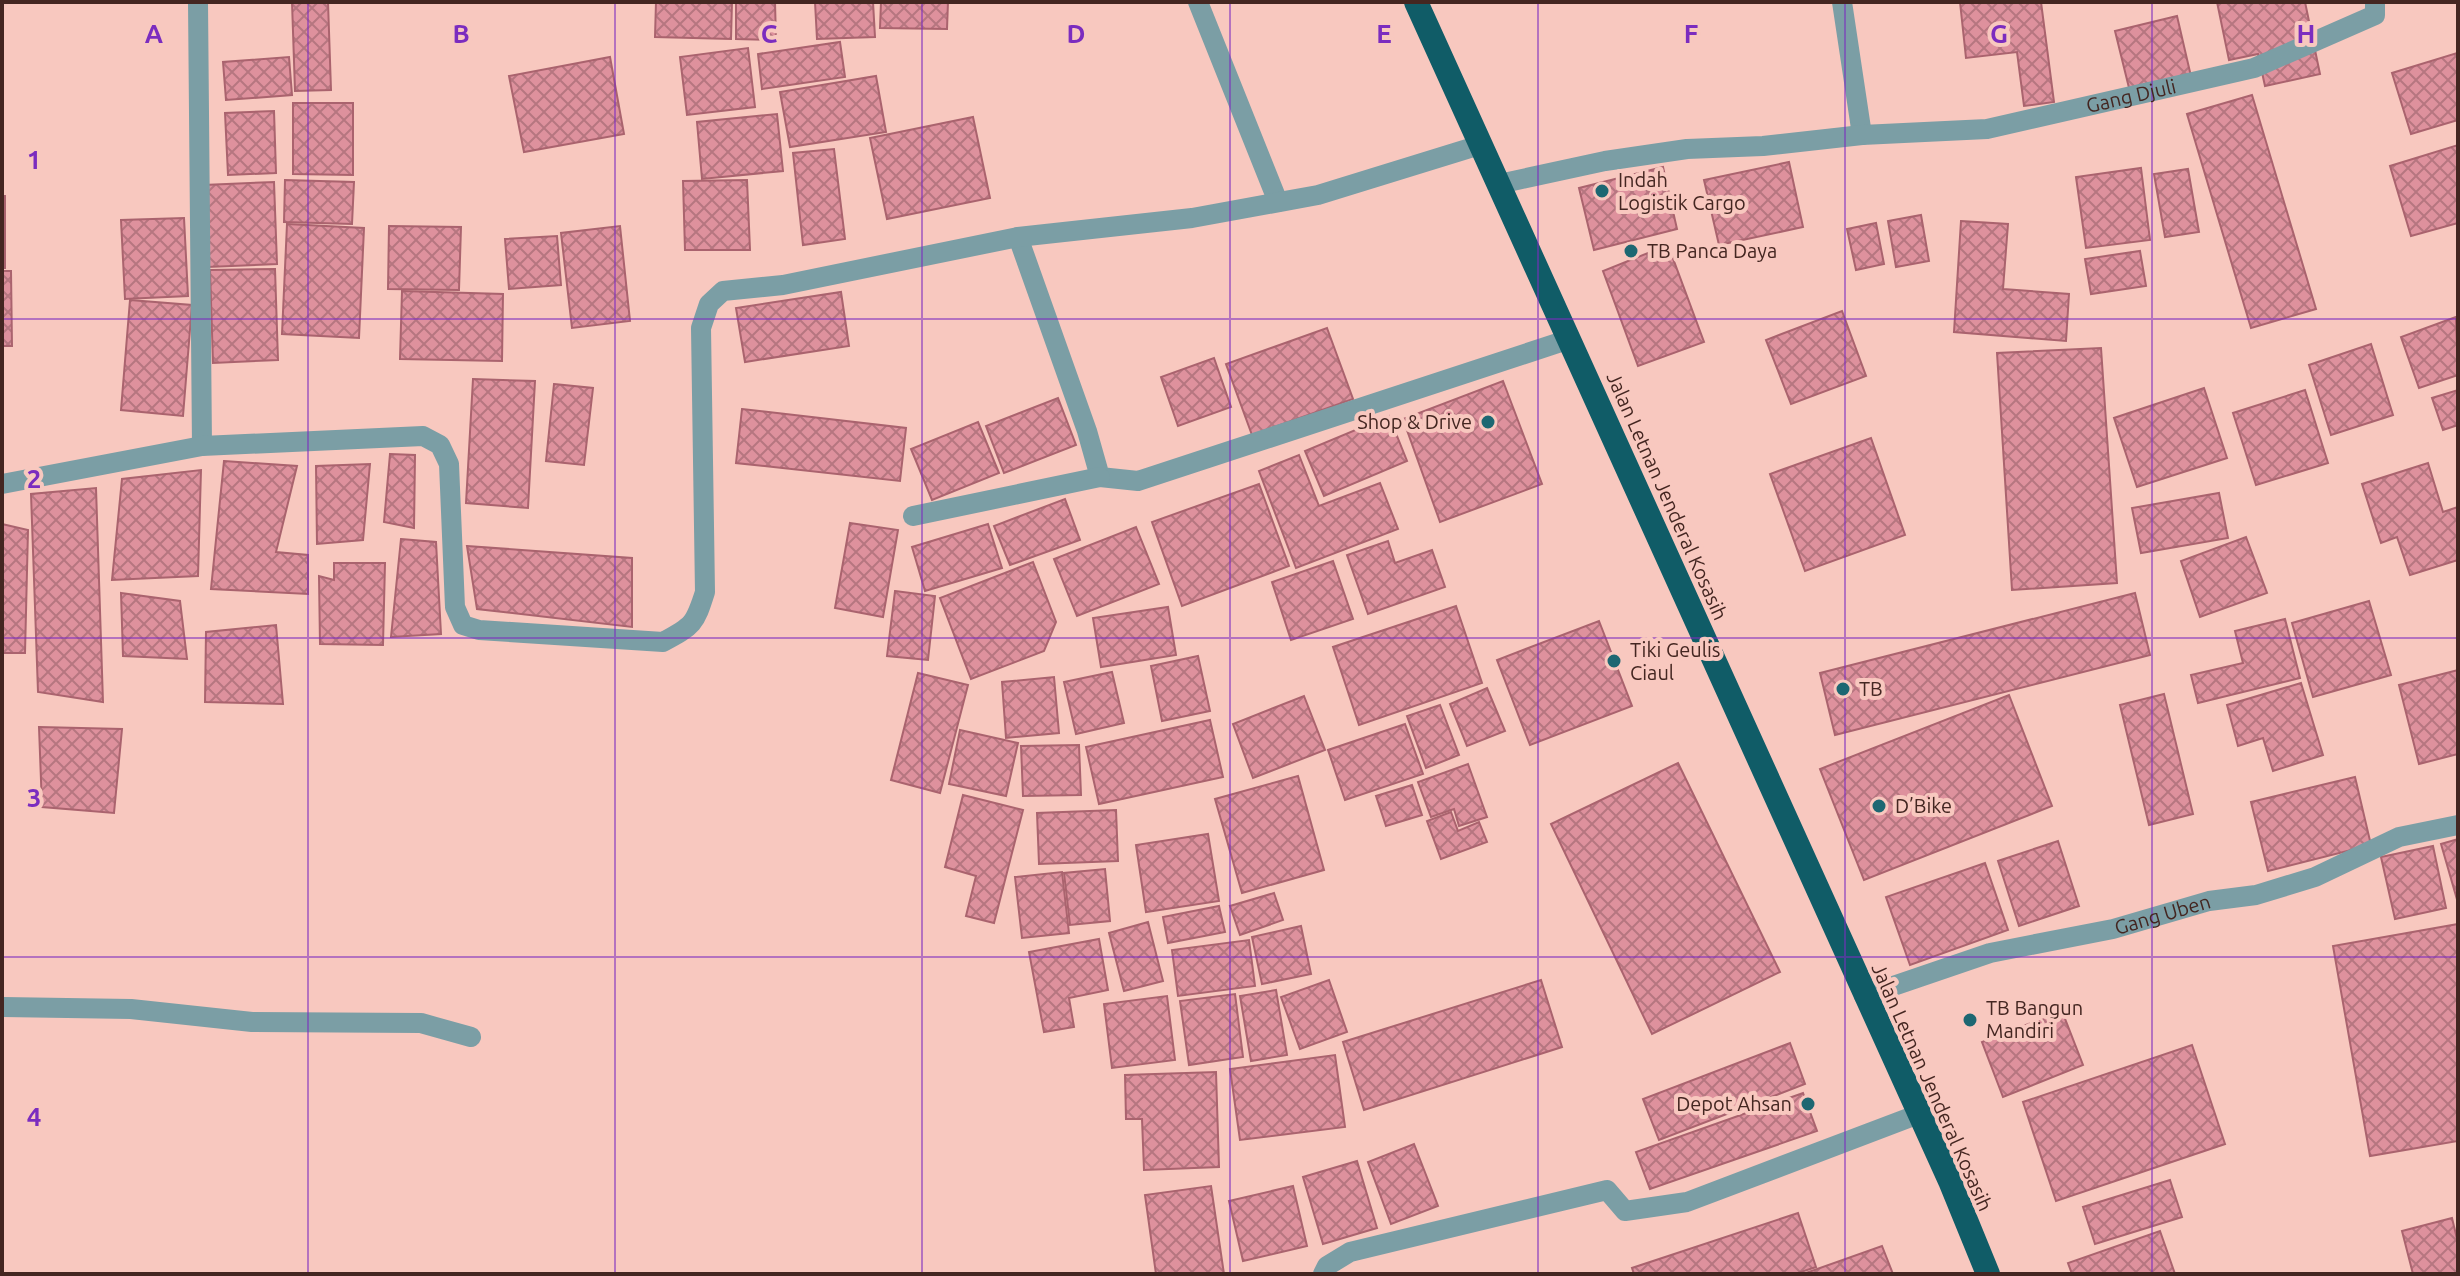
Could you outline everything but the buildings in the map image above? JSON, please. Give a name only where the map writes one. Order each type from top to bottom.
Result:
[{"type":"highway","name":"Jalan Letnan Jenderal Kosasih","points":[[1416,2],[1950,1181],[1988,1274]]},
{"type":"street","points":[[198,2],[202,446]]},
{"type":"street","points":[[1198,2],[1278,202]]},
{"type":"street","points":[[1842,2],[1862,135]]},
{"type":"street","name":"Gang Djuli","points":[[1499,184],[1605,161],[1687,149],[1987,129],[2254,68],[2375,15],[2375,2]]},
{"type":"street","points":[[2,484],[202,446],[423,436],[440,445],[449,464],[455,607],[463,625],[479,630],[663,642],[685,631],[696,619],[705,592],[701,328],[709,304],[723,291],[783,285],[1018,237],[1192,218],[1318,195],[1480,145]]},
{"type":"street","points":[[1018,237],[1087,431],[1100,477]]},
{"type":"street","points":[[913,516],[1100,477],[1138,481],[1570,339]]},
{"type":"street","name":"Gang Uben","points":[[1864,996],[1990,953],[2113,929],[2209,901],[2256,895],[2315,877],[2399,837],[2458,825]]},
{"type":"street","points":[[2,1012],[131,1009],[252,1022],[421,1023],[471,1037]]},
{"type":"street","points":[[1323,1274],[1327,1266],[1350,1252],[1607,1190],[1625,1211],[1687,1202],[1919,1114]]},
{"type":"place","name":"Indah Logistik Cargo","points":[[1602,191]]},
{"type":"place","name":"TB Panca Daya","points":[[1631,251]]},
{"type":"place","name":"Shop & Drive","points":[[1488,422]]},
{"type":"place","name":"Tiki Geulis Ciaul","points":[[1614,661]]},
{"type":"place","name":"TB","points":[[1843,689]]},
{"type":"place","name":"D’Bike","points":[[1879,806]]},
{"type":"place","name":"TB Bangun Mandiri","points":[[1970,1020]]},
{"type":"place","name":"Depot Ahsan","points":[[1808,1104]]}]
